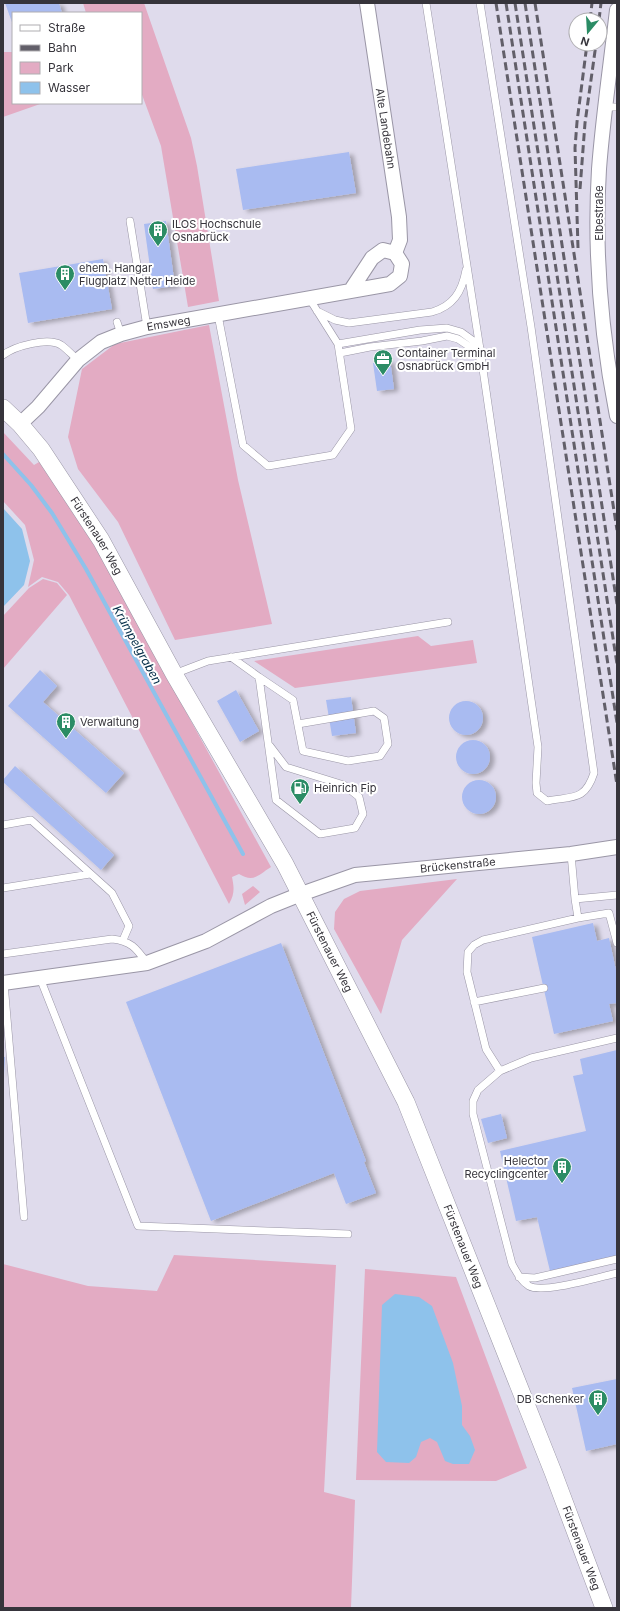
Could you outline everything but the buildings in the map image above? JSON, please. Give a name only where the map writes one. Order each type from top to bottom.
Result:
[{"type":"street","name":"Alte Landebahn","points":[[367,3],[399,217],[400,240],[395,253]]},
{"type":"street","name":"Elbestraße","points":[[617,10],[611,107],[599,177],[598,220],[599,269],[604,338],[617,416]]},
{"type":"street","points":[[351,290],[372,258],[383,250],[395,253]]},
{"type":"street","name":"Emsweg","points":[[20,424],[38,407],[78,360],[119,328],[147,327],[390,284],[400,276],[402,264],[395,253]]},
{"type":"street","name":"Fürstenauer Weg","points":[[3,408],[20,424],[41,449],[101,540],[174,674],[285,864],[406,1102],[553,1472],[604,1608]]},
{"type":"street","name":"Brückenstraße","points":[[301,894],[355,875],[571,854],[617,847]]},
{"type":"street","points":[[4,983],[147,963],[206,941],[271,906],[301,894]]},
{"type":"lane","points":[[426,3],[482,362],[538,746],[536,783],[537,794],[547,801],[581,795],[590,787],[594,773],[531,327],[480,3]]},
{"type":"lane","points":[[130,222],[147,327]]},
{"type":"lane","points":[[317,311],[336,320],[349,323],[432,312],[442,309],[452,302],[460,290],[465,277],[466,258]]},
{"type":"lane","points":[[218,315],[244,445],[268,466],[333,455],[352,429],[338,344],[309,298]]},
{"type":"lane","points":[[338,344],[420,330],[447,328],[461,332],[475,342],[480,349]]},
{"type":"lane","points":[[340,353],[370,347],[447,336],[458,339],[473,349],[482,362]]},
{"type":"lane","points":[[3,355],[21,347],[49,341],[61,345],[78,360]]},
{"type":"lane","points":[[174,674],[208,661],[448,622]]},
{"type":"lane","points":[[231,657],[293,700],[303,751],[348,761],[380,756],[388,744],[384,718],[374,711],[298,724]]},
{"type":"lane","points":[[259,677],[270,746],[276,800],[320,834],[355,828],[363,814],[359,797],[344,785],[286,767],[270,746]]},
{"type":"lane","points":[[3,825],[31,820],[112,893],[129,926],[123,940]]},
{"type":"lane","points":[[571,854],[578,918]]},
{"type":"lane","points":[[3,888],[90,874]]},
{"type":"lane","points":[[575,899],[617,895]]},
{"type":"lane","points":[[500,1071],[486,1049],[467,972],[468,952],[474,944],[482,940],[578,918],[609,913],[617,943]]},
{"type":"lane","points":[[3,954],[112,939],[123,940],[131,944],[147,963]]},
{"type":"lane","points":[[40,978],[138,1226],[348,1234]]},
{"type":"lane","points":[[4,983],[6,1046],[24,1217]]},
{"type":"lane","points":[[474,1002],[544,988]]},
{"type":"lane","points":[[617,1038],[531,1058],[500,1071],[478,1090],[473,1101],[472,1114],[512,1264],[519,1277],[530,1287],[546,1289],[617,1273]]},
{"type":"lane","points":[[519,1277],[535,1278],[617,1260]]},
{"type":"green space","points":[[83,3],[144,3],[191,138],[219,301],[188,307],[161,146],[142,95],[142,12],[86,12]]},
{"type":"green space","points":[[3,52],[12,52],[12,104],[40,104],[3,117]]},
{"type":"green space","points":[[209,325],[238,480],[272,624],[175,640],[118,522],[78,469],[68,437],[82,369],[115,344]]},
{"type":"green space","points":[[3,432],[34,465],[39,462],[56,484],[94,544],[271,867],[256,877],[248,878],[239,874],[232,877],[234,890],[229,904],[69,595],[58,582],[42,577],[28,587],[34,560],[25,525],[3,501]]},
{"type":"green space","points":[[43,579],[57,583],[67,595],[3,669],[3,616],[29,588]]},
{"type":"green space","points":[[418,636],[431,646],[473,640],[477,663],[295,688],[254,661]]},
{"type":"green space","points":[[457,879],[402,940],[381,1014],[334,929],[335,912],[344,899],[360,891]]},
{"type":"green space","points":[[253,886],[260,892],[245,905],[242,894]]},
{"type":"green space","points":[[174,1255],[336,1265],[324,1492],[355,1500],[351,1608],[3,1608],[3,1264],[88,1286],[157,1291]]},
{"type":"green space","points":[[365,1269],[456,1277],[527,1468],[496,1481],[356,1480]]},
{"type":"water","points":[[3,508],[22,529],[30,561],[24,585],[3,607]]},
{"type":"water","points":[[395,1294],[419,1297],[432,1306],[453,1363],[462,1406],[462,1425],[470,1436],[475,1450],[469,1464],[453,1464],[445,1461],[437,1442],[430,1438],[421,1442],[416,1457],[409,1463],[386,1462],[377,1452],[382,1305]]},
{"type":"waterway","name":"Krümpelgraben","points":[[3,454],[31,485],[52,513],[86,569],[243,854]]},
{"type":"railway","points":[[496,3],[617,785]]},
{"type":"railway","points":[[506,3],[617,723]]},
{"type":"railway","points":[[515,3],[617,664]]},
{"type":"railway","points":[[525,3],[617,604]]},
{"type":"railway","points":[[535,3],[617,530]]},
{"type":"railway","points":[[591,12],[592,3]]},
{"type":"railway","points":[[600,12],[601,3]]},
{"type":"railway","points":[[578,248],[575,148],[586,52]]},
{"type":"railway","points":[[580,189],[585,123],[595,52]]},
{"type":"place","name":"ILOS Hochschule Osnabrück","points":[[158,247]]},
{"type":"place","name":"ehem. Hangar Flugplatz Netter Heide","points":[[65,291]]},
{"type":"place","name":"Container Terminal Osnabrück GmbH","points":[[383,376]]},
{"type":"place","name":"Verwaltung","points":[[66,739]]},
{"type":"place","name":"Heinrich Fip","points":[[300,805]]},
{"type":"place","name":"Helector Recyclingcenter","points":[[562,1184]]},
{"type":"place","name":"DB Schenker","points":[[598,1416]]}]
